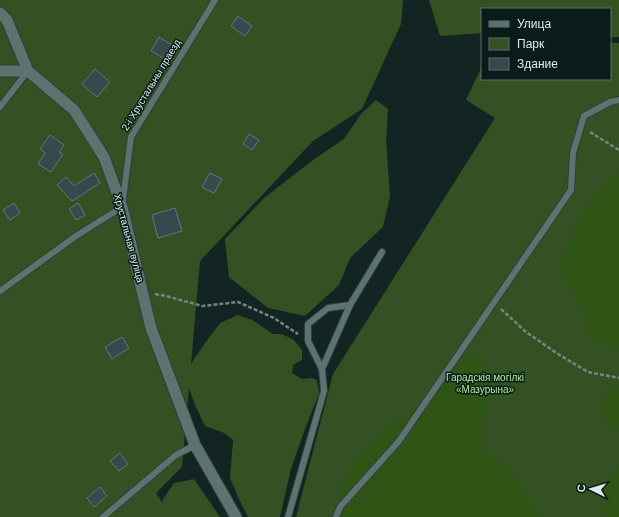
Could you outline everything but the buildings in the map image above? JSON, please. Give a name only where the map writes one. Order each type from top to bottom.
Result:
[{"type":"street","name":"Хрустальная вуліца","points":[[0,13],[7,20],[28,71],[74,110],[104,157],[122,207],[143,292],[150,328],[195,445],[236,517]]},
{"type":"street","points":[[0,71],[28,71]]},
{"type":"lane","name":"2-і Хрустальны праезд","points":[[122,207],[131,137],[215,0]]},
{"type":"lane","points":[[0,107],[28,71]]},
{"type":"lane","points":[[336,517],[340,507],[399,441],[571,190],[573,153],[584,116],[610,102],[619,100]]},
{"type":"lane","points":[[0,291],[76,236],[122,207]]},
{"type":"lane","points":[[322,369],[350,305],[382,252]]},
{"type":"lane","points":[[288,517],[324,391],[322,369],[308,341],[308,324],[328,308],[350,305]]},
{"type":"lane","points":[[103,517],[176,455],[195,445]]},
{"type":"path","points":[[581,126],[619,150]]},
{"type":"path","points":[[143,292],[166,296],[202,306],[238,302],[274,318],[308,341]]},
{"type":"path","points":[[494,304],[526,332],[588,372],[619,378]]},
{"type":"green space","points":[[0,0],[403,0],[401,24],[362,109],[313,141],[200,261],[191,364],[220,323],[238,315],[252,320],[273,334],[282,334],[294,340],[302,350],[302,360],[293,365],[292,373],[302,379],[312,378],[317,380],[319,394],[291,469],[280,517],[248,517],[230,478],[233,440],[224,433],[205,426],[189,388],[182,467],[156,493],[163,504],[162,501],[174,483],[194,479],[220,517],[0,517]]},
{"type":"green space","points":[[429,0],[619,0],[619,37],[611,37],[611,8],[481,8],[481,33],[440,36]]},
{"type":"green space","name":"Гарадскія могілкі «Мазурына»","points":[[611,43],[619,43],[619,517],[296,517],[333,374],[495,118],[466,100],[481,68],[481,80],[611,80]]},
{"type":"green space","points":[[376,100],[388,109],[386,141],[390,196],[383,227],[350,258],[339,285],[305,316],[268,308],[229,277],[225,239],[264,198],[313,160],[344,139],[361,114]]},
{"type":"green space","points":[[619,174],[619,347],[592,341],[581,311],[559,268],[577,221],[604,183]]},
{"type":"green space","points":[[478,354],[494,378],[481,432],[483,451],[503,461],[517,476],[528,500],[542,517],[337,517],[344,478],[374,440],[413,410],[436,397],[456,358]]},
{"type":"green space","points":[[619,387],[619,427],[609,426],[602,414],[602,396]]},
{"type":"green space","points":[[619,468],[619,517],[606,517],[603,514],[602,491]]}]
